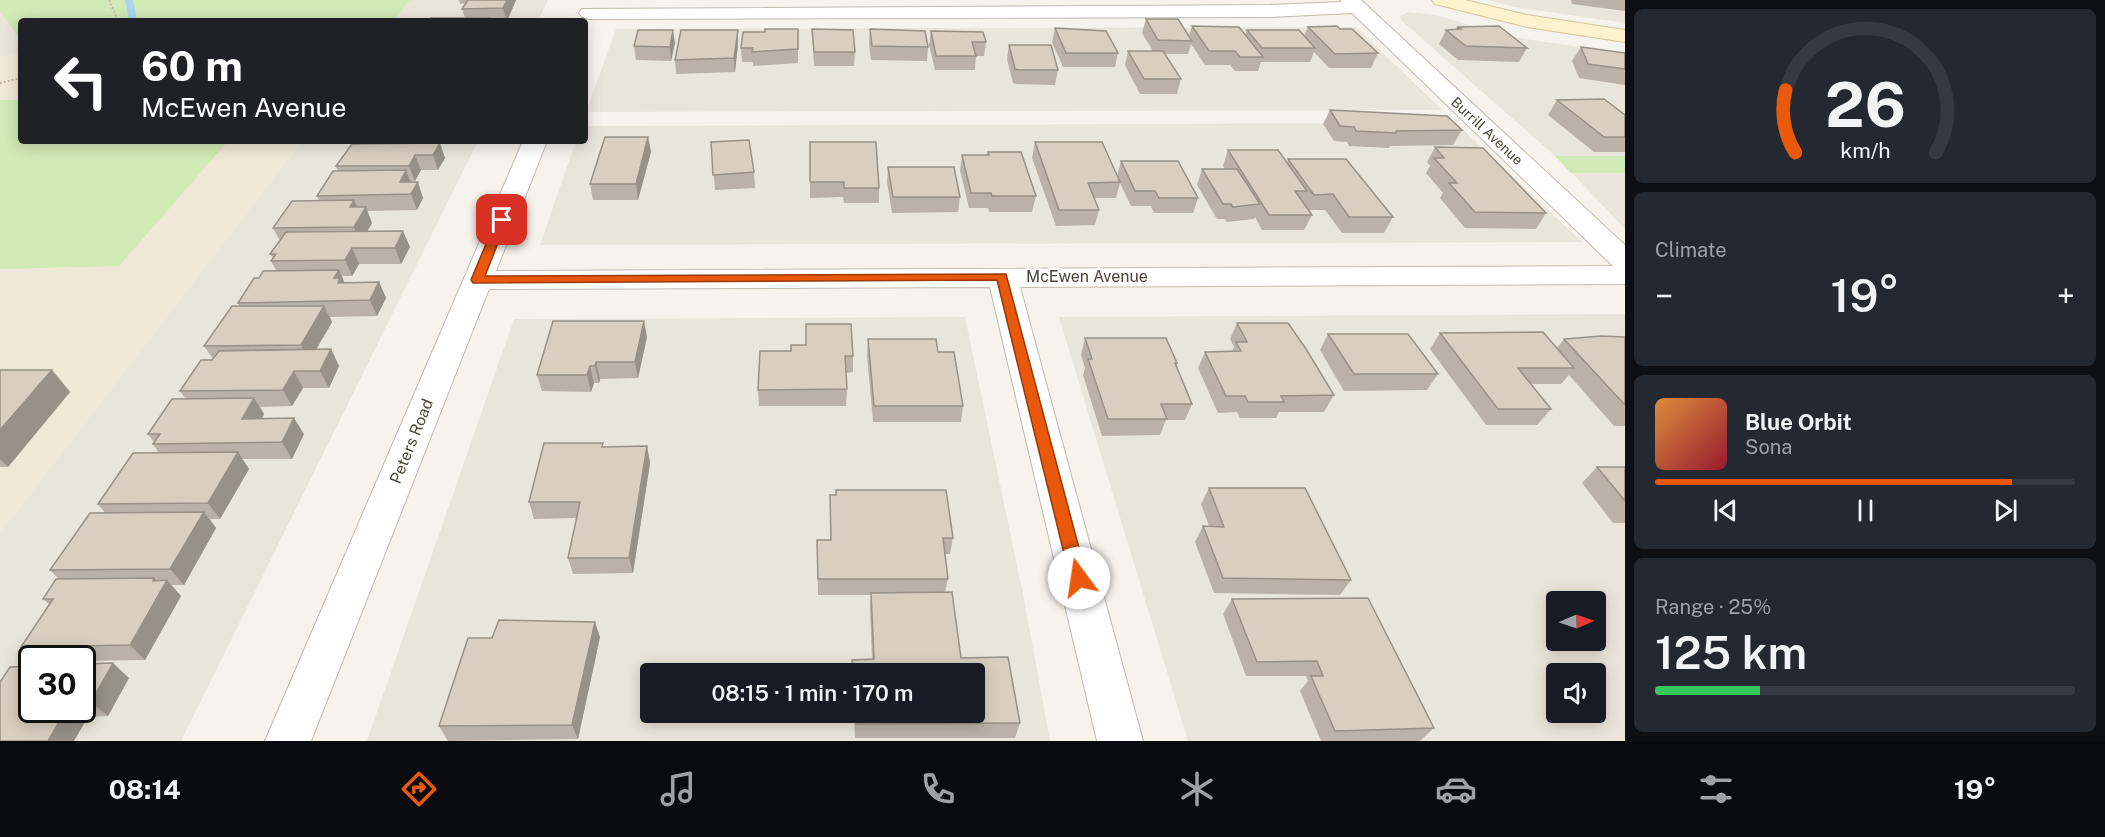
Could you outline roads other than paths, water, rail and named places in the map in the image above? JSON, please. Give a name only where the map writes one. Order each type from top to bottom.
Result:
[{"type":"street","points":[[1442,0],[1527,21],[1625,36]]},
{"type":"street","points":[[589,12],[1258,11],[1353,3]]},
{"type":"street","name":"Burrill Avenue","points":[[1353,3],[1625,261]]},
{"type":"street","name":"Peters Road","points":[[288,741],[534,144]]},
{"type":"street","name":"McEwen Avenue","points":[[477,280],[1625,275]]},
{"type":"street","points":[[1002,276],[1120,741]]},
{"type":"waterway","points":[[129,0],[132,18]]}]
